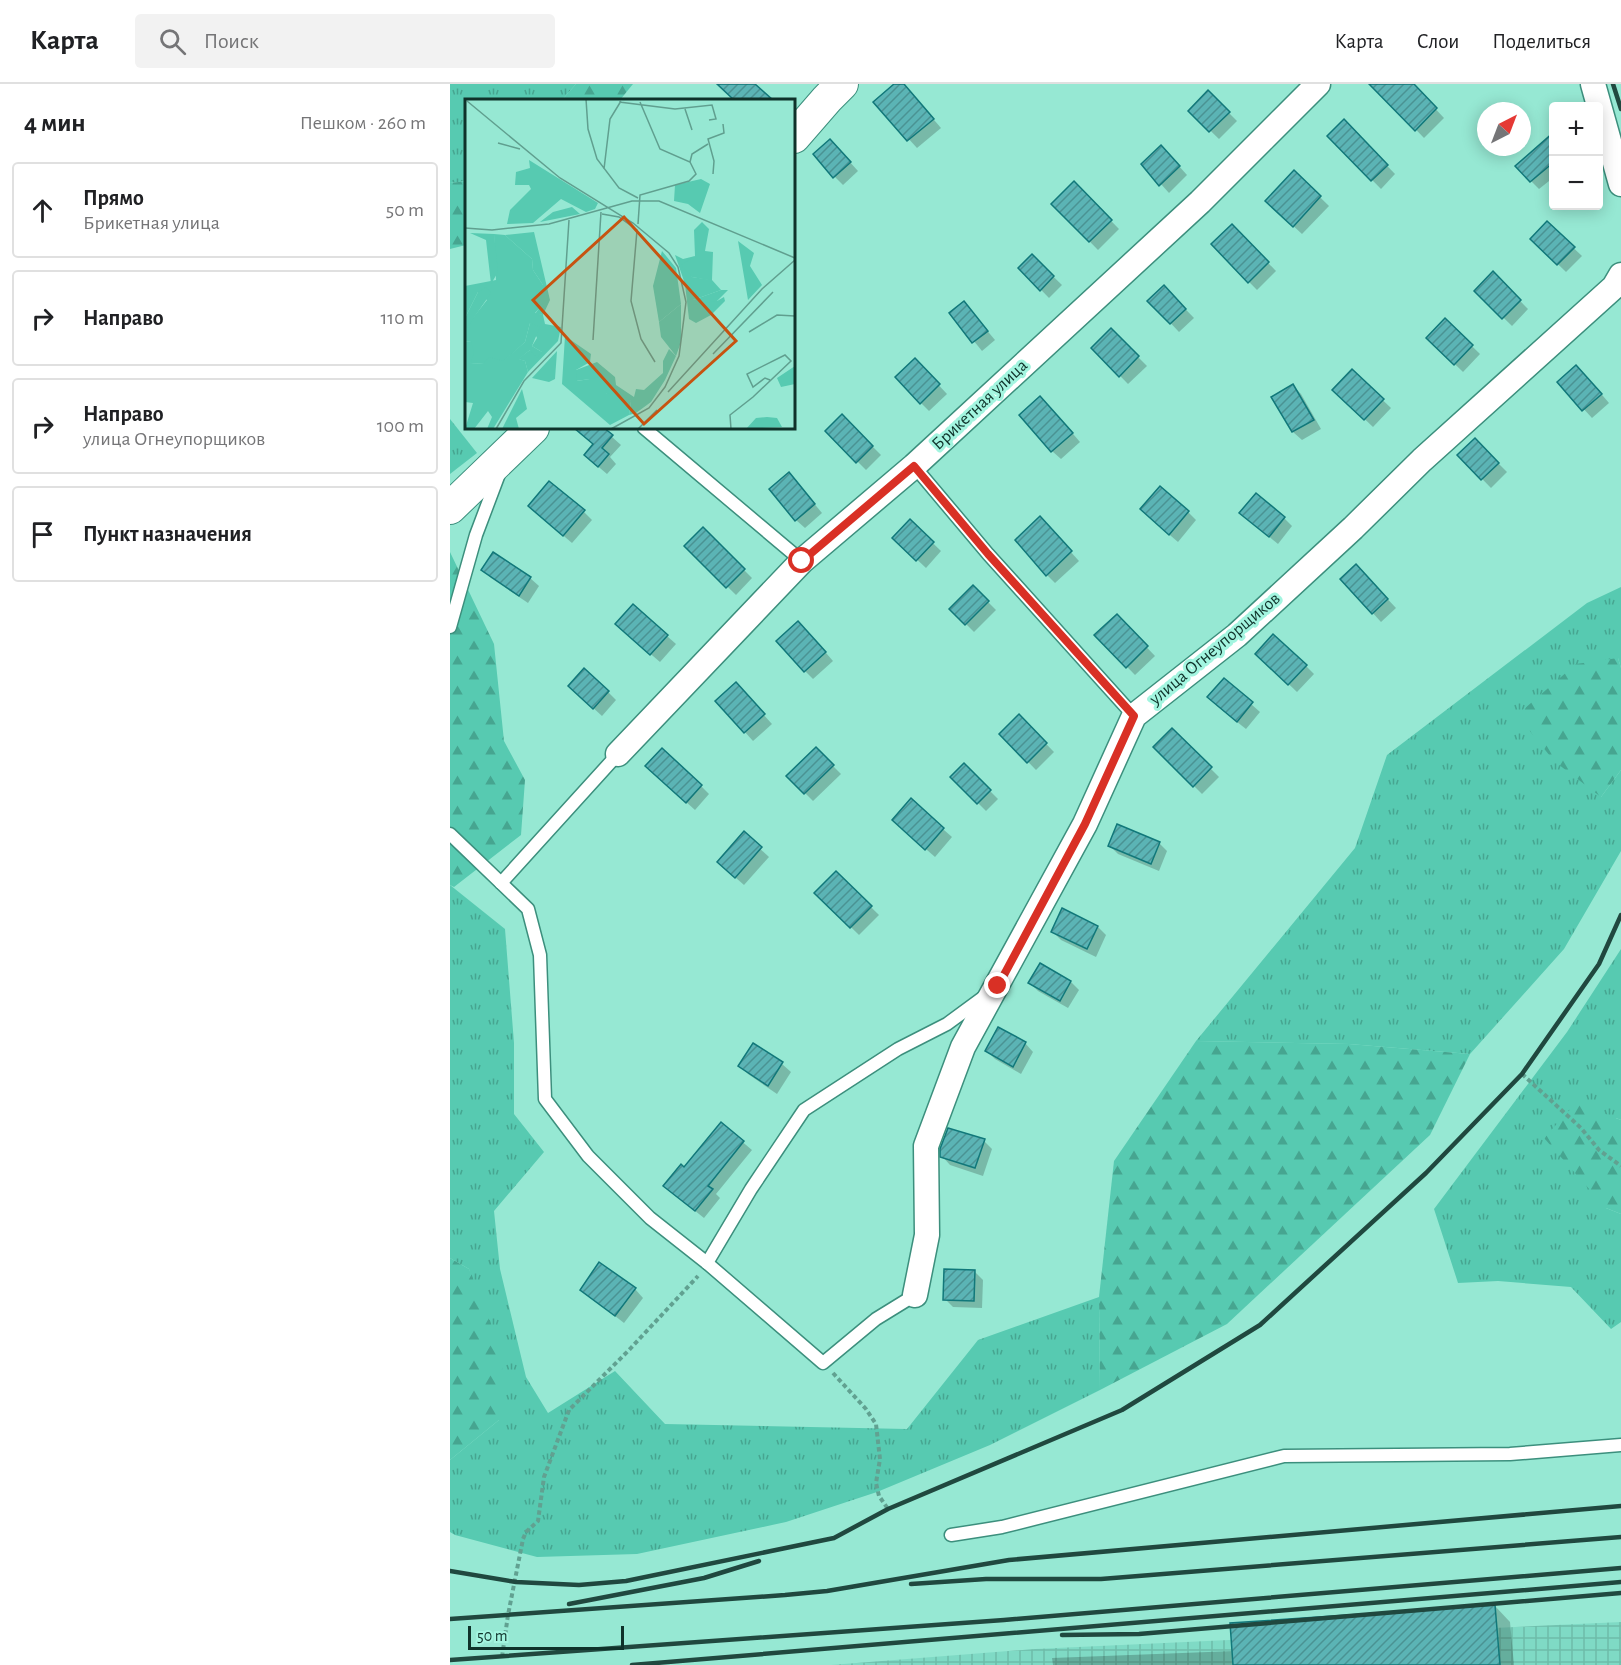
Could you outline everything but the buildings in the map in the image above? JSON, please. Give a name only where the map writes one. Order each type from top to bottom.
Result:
[{"type":"street","points":[[795,136],[842,84]]},
{"type":"street","name":"Брикетная улица","points":[[618,754],[802,561],[914,466],[1200,202],[1318,84]]},
{"type":"street","points":[[1593,84],[1621,184]]},
{"type":"street","name":"улица Огнеупорщиков","points":[[915,1294],[927,1235],[926,1146],[963,1047],[1085,824],[1134,716],[1237,635],[1353,528],[1422,460],[1614,287],[1621,275]]},
{"type":"street","points":[[450,508],[532,429]]},
{"type":"lane","points":[[645,429],[802,561]]},
{"type":"lane","points":[[450,627],[476,535],[507,453]]},
{"type":"lane","points":[[914,466],[988,554],[1134,716]]},
{"type":"lane","points":[[501,883],[618,754]]},
{"type":"lane","points":[[450,834],[528,909],[540,955],[545,1099],[588,1156],[650,1218],[707,1263],[823,1363],[876,1319],[915,1294]]},
{"type":"lane","points":[[707,1263],[751,1190],[804,1110],[898,1049],[947,1024],[998,986]]},
{"type":"lane","points":[[951,1535],[1002,1527],[1284,1456],[1510,1454],[1621,1445]]},
{"type":"path","points":[[1522,1074],[1581,1128],[1599,1150],[1621,1166]]},
{"type":"path","points":[[502,1657],[523,1539],[526,1532],[538,1521],[544,1477],[569,1410],[694,1281],[707,1263]]},
{"type":"path","points":[[823,1363],[866,1409],[876,1424],[880,1459],[876,1483],[879,1496],[888,1509]]},
{"type":"shaded area","points":[[1621,1622],[1621,1665],[831,1665],[1035,1649]]},
{"type":"green space","points":[[450,84],[576,84],[563,99],[465,99],[465,181],[450,183]]},
{"type":"green space","points":[[576,84],[633,84],[621,99],[563,99]]},
{"type":"green space","points":[[465,181],[465,245],[450,249],[450,183]]},
{"type":"green space","points":[[450,419],[477,453],[450,474]]},
{"type":"green space","points":[[450,552],[494,644],[504,741],[525,780],[521,835],[454,887],[450,885]]},
{"type":"green space","points":[[1621,587],[1621,668],[1618,658],[1601,797],[1621,770],[1621,851],[1564,949],[1470,1054],[1349,1044],[1196,1041],[1355,848],[1387,755],[1587,603]]},
{"type":"green space","points":[[1618,658],[1621,668],[1621,770],[1601,797],[1554,761],[1517,715],[1576,664]]},
{"type":"green space","points":[[450,885],[505,929],[514,1043],[514,1114],[544,1152],[494,1211],[500,1269],[526,1377],[548,1413],[615,1371],[665,1424],[907,1429],[978,1340],[1099,1297],[1100,1390],[990,1445],[877,1492],[786,1522],[637,1554],[537,1557],[450,1532],[450,1460],[499,1420],[469,1269],[450,1258]]},
{"type":"green space","points":[[1621,949],[1621,1120],[1616,1118],[1606,1208],[1621,1214],[1621,1322],[1611,1329],[1571,1287],[1498,1281],[1458,1283],[1434,1209],[1567,1032]]},
{"type":"green space","points":[[1196,1041],[1349,1044],[1470,1054],[1430,1135],[1227,1324],[1100,1390],[1099,1297],[1114,1161]]},
{"type":"green space","points":[[1576,1103],[1621,1120],[1621,1214],[1606,1208],[1544,1138]]},
{"type":"green space","points":[[450,1258],[469,1269],[503,1355],[499,1420],[450,1460]]},
{"type":"railway","points":[[1613,84],[1621,109]]},
{"type":"railway","points":[[450,1571],[516,1582],[579,1585],[626,1581],[834,1538],[888,1509],[1122,1410],[1260,1325],[1426,1173],[1522,1074],[1599,964],[1621,915]]},
{"type":"railway","points":[[450,1619],[827,1591],[1009,1560],[1621,1506]]},
{"type":"railway","points":[[911,1584],[986,1579],[1101,1579],[1621,1537]]},
{"type":"railway","points":[[569,1604],[704,1578],[759,1561]]},
{"type":"railway","points":[[450,1660],[1004,1620],[1621,1568]]},
{"type":"railway","points":[[632,1665],[1621,1582]]},
{"type":"railway","points":[[1062,1635],[1139,1634],[1621,1593]]},
{"type":"route","points":[[802,561],[914,466],[988,554],[1134,716],[1085,824],[998,986]]}]
